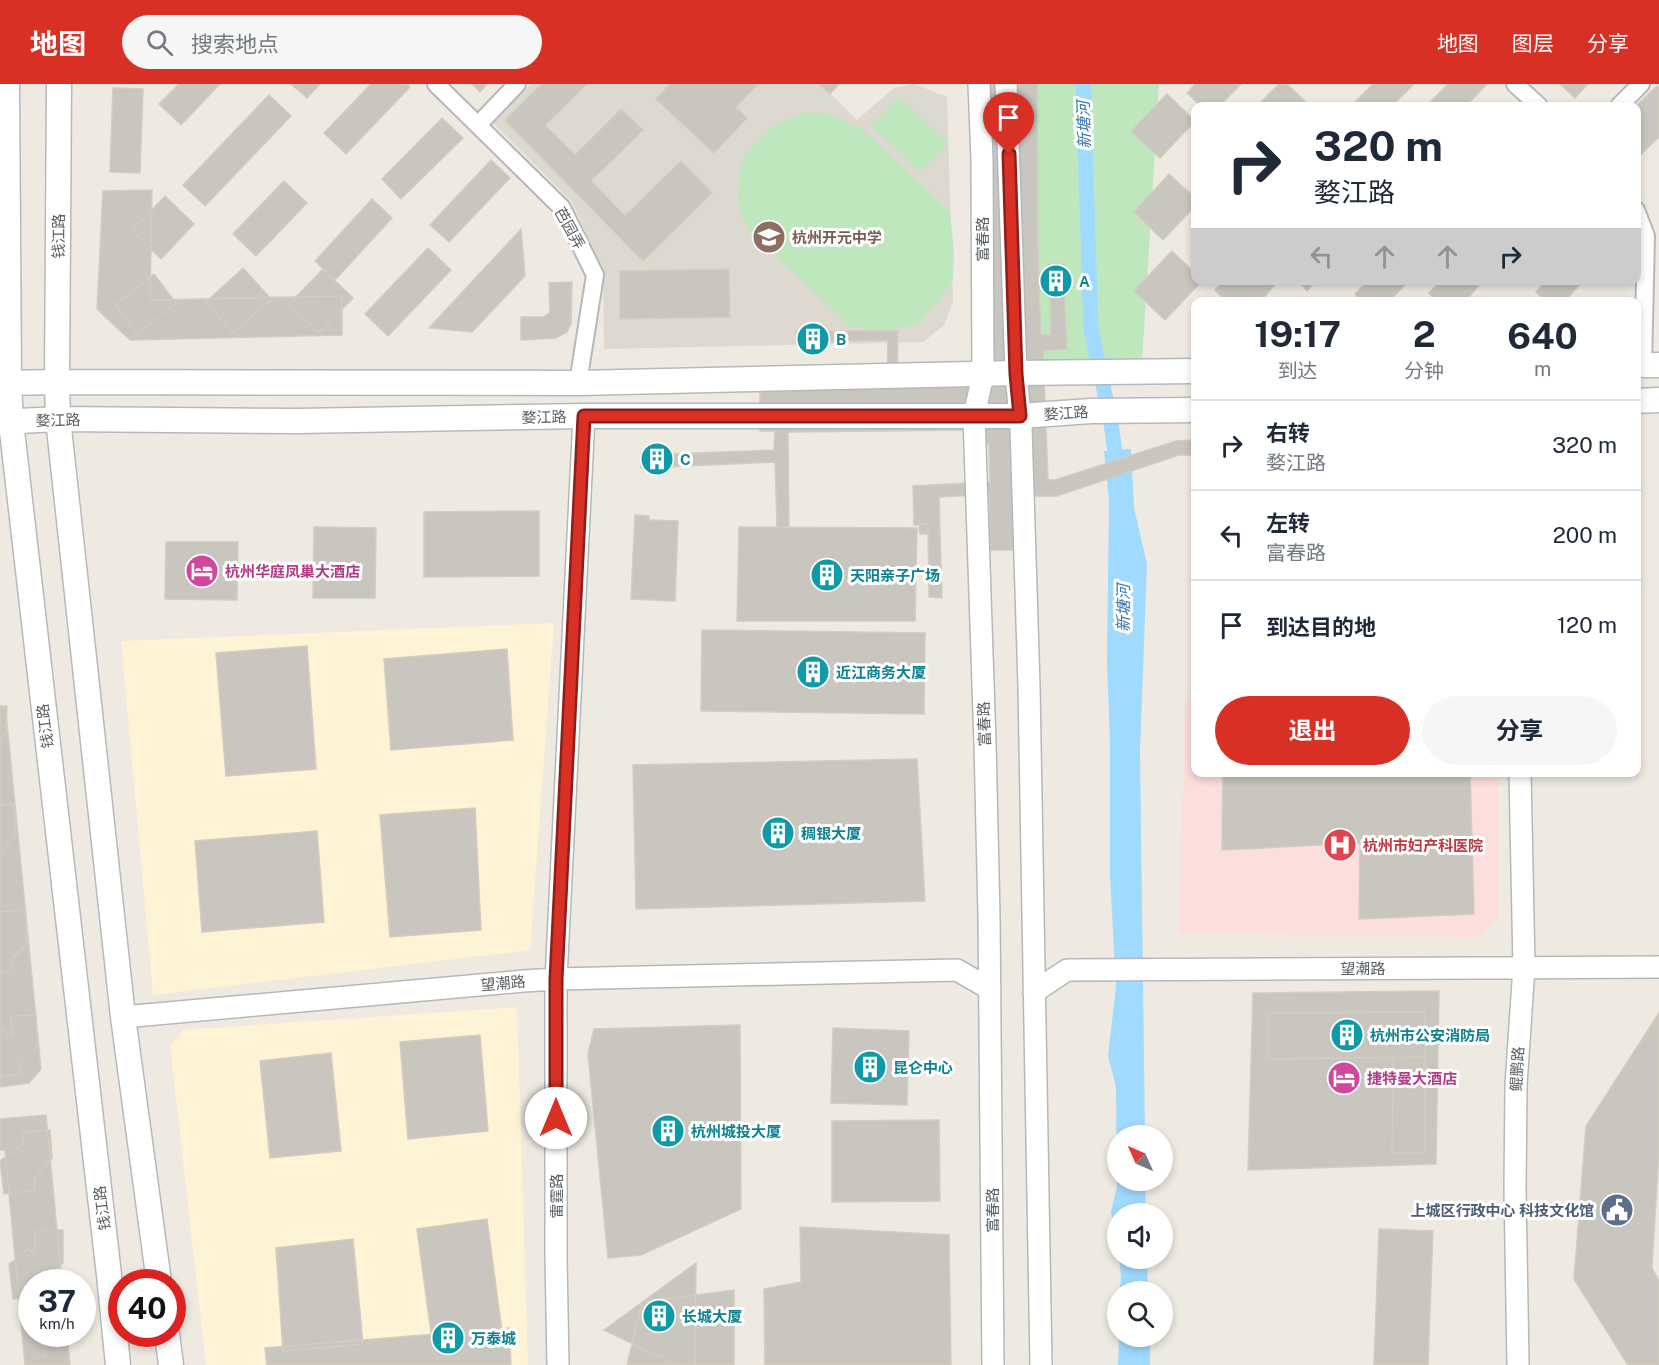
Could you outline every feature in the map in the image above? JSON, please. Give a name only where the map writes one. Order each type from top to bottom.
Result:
[{"type":"main road","name":"钱江路","points":[[7,84],[6,422],[108,1264],[118,1365]]},
{"type":"main road","name":"钱江路","points":[[59,84],[58,419],[123,1017],[157,1269]]},
{"type":"main road","points":[[5,383],[579,382],[1191,371]]},
{"type":"main road","points":[[1641,401],[1659,400]]},
{"type":"main road","name":"婺江路","points":[[6,422],[58,419],[298,421],[584,416],[1020,416],[1091,411],[1191,410]]},
{"type":"main road","points":[[168,1347],[171,1365]]},
{"type":"street","name":"芭园弄","points":[[436,84],[562,208],[595,275],[579,382]]},
{"type":"street","points":[[478,125],[517,84]]},
{"type":"street","name":"富春路","points":[[979,84],[982,159],[983,375],[974,416],[990,947],[993,1365]]},
{"type":"street","name":"富春路","points":[[1006,84],[1029,686],[1041,1365]]},
{"type":"street","points":[[1515,84],[1535,102]]},
{"type":"street","points":[[1623,102],[1641,84]]},
{"type":"street","points":[[1641,223],[1646,236],[1646,365]]},
{"type":"street","name":"雷霆路","points":[[558,1365],[556,979],[584,416]]},
{"type":"street","name":"鲲鹏路","points":[[1518,1365],[1516,1085],[1524,967],[1520,777]]},
{"type":"street","points":[[1033,946],[1075,970]]},
{"type":"street","points":[[990,947],[957,970],[990,989]]},
{"type":"street","name":"望潮路","points":[[1075,970],[1659,967]]},
{"type":"street","name":"望潮路","points":[[123,1017],[556,979],[957,970]]},
{"type":"street","points":[[1034,992],[1075,970]]},
{"type":"shaded area","name":"杭州开元中学","points":[[531,84],[821,84],[857,120],[894,88],[915,84],[947,97],[953,301],[944,325],[923,342],[604,349],[603,272],[572,202],[492,122]]},
{"type":"shaded area","points":[[554,623],[530,950],[153,995],[121,641]]},
{"type":"shaded area","name":"杭州市妇产科医院","points":[[1191,699],[1191,777],[1498,777],[1498,918],[1479,937],[1179,933],[1185,700]]},
{"type":"shaded area","points":[[517,1007],[528,1365],[206,1365],[170,1046],[183,1030]]},
{"type":"green space","points":[[1021,84],[1159,84],[1142,363],[1030,364]]},
{"type":"green space","points":[[899,97],[948,143],[920,172],[871,126]]},
{"type":"green space","points":[[807,112],[830,114],[865,131],[950,212],[954,251],[953,280],[940,299],[916,325],[884,331],[850,327],[746,227],[738,201],[739,174],[746,153],[775,124]]},
{"type":"water","points":[[1131,449],[1134,508],[1147,564],[1140,751],[1145,1125],[1116,1125],[1116,1087],[1108,1056],[1116,987],[1110,876],[1110,743],[1107,661],[1109,499],[1104,451]]},
{"type":"water","points":[[1116,1191],[1145,1191],[1146,1203],[1113,1203]]},
{"type":"water","points":[[1120,1269],[1147,1269],[1148,1281],[1121,1281]]},
{"type":"water","points":[[1119,1347],[1150,1347],[1150,1365],[1118,1365]]},
{"type":"building","points":[[179,84],[220,84],[181,125],[159,104]]},
{"type":"building","points":[[291,84],[320,84],[307,98]]},
{"type":"building","points":[[371,84],[407,84],[410,87],[346,154],[324,133]]},
{"type":"building","points":[[472,84],[487,84],[480,92]]},
{"type":"building","points":[[542,84],[587,84],[545,125],[575,155],[621,109],[643,130],[591,181],[625,216],[681,161],[712,193],[643,261],[505,120]]},
{"type":"building","points":[[670,84],[758,84],[736,107],[747,118],[714,153],[656,99]]},
{"type":"building","points":[[819,84],[839,84],[830,94]]},
{"type":"building","points":[[984,84],[1037,84],[1038,262],[1041,335],[1051,335],[1049,264],[1063,264],[1067,349],[1043,351],[1048,480],[1055,480],[1176,441],[1191,440],[1191,455],[1179,455],[1057,496],[1031,496],[1032,550],[990,550],[989,494],[939,497],[942,598],[929,597],[928,524],[914,525],[913,486],[990,482],[989,445],[969,430],[788,432],[789,527],[777,527],[775,462],[641,468],[641,455],[774,450],[775,431],[760,431],[760,380],[887,381],[888,340],[796,342],[796,331],[898,331],[897,381],[976,368]]},
{"type":"building","points":[[1195,84],[1241,84],[1223,102],[1197,102],[1187,93]]},
{"type":"building","points":[[1279,84],[1287,84],[1305,101],[1304,102],[1261,102]]},
{"type":"building","points":[[1373,84],[1414,84],[1396,102],[1355,102]]},
{"type":"building","points":[[1448,84],[1487,84],[1470,102],[1430,102]]},
{"type":"building","points":[[1560,84],[1588,84],[1575,98]]},
{"type":"building","points":[[1657,86],[1659,88],[1659,137],[1641,154],[1641,102]]},
{"type":"building","points":[[113,88],[143,89],[140,173],[110,172]]},
{"type":"building","points":[[1167,94],[1191,117],[1191,125],[1160,158],[1131,131]]},
{"type":"building","points":[[269,95],[291,116],[205,206],[183,185]]},
{"type":"building","points":[[442,118],[463,138],[401,199],[382,179]]},
{"type":"building","points":[[491,160],[510,178],[449,242],[430,225]]},
{"type":"building","points":[[1169,174],[1191,194],[1191,210],[1163,240],[1134,212]]},
{"type":"building","points":[[284,181],[307,203],[256,256],[233,234]]},
{"type":"building","points":[[152,190],[150,300],[342,296],[342,335],[130,340],[97,309],[103,191]]},
{"type":"building","points":[[165,196],[194,224],[161,259],[132,231]]},
{"type":"building","points":[[372,199],[392,218],[335,280],[315,261]]},
{"type":"building","points":[[521,229],[525,276],[472,332],[429,328]]},
{"type":"building","points":[[428,248],[451,270],[388,336],[365,314]]},
{"type":"building","points":[[1172,251],[1191,269],[1191,285],[1198,285],[1165,320],[1134,291]]},
{"type":"building","name":"A","points":[[1049,264],[1059,264],[1060,297],[1055,297]]},
{"type":"building","points":[[243,268],[271,299],[233,333],[206,302]]},
{"type":"building","points":[[323,269],[353,298],[319,333],[289,304]]},
{"type":"building","points":[[729,269],[730,317],[620,319],[620,271]]},
{"type":"building","points":[[154,274],[176,303],[137,334],[115,305]]},
{"type":"building","points":[[572,282],[571,324],[567,332],[556,338],[521,340],[521,317],[544,317],[550,312],[549,283]]},
{"type":"building","points":[[1219,285],[1275,285],[1264,297],[1222,297],[1215,290]]},
{"type":"building","points":[[1302,285],[1312,285],[1307,291]]},
{"type":"building","points":[[1363,285],[1404,285],[1394,297],[1358,297],[1355,294]]},
{"type":"building","points":[[1436,285],[1479,285],[1469,297],[1433,297],[1429,293]]},
{"type":"building","points":[[1542,285],[1579,285],[1569,297],[1542,297],[1536,292]]},
{"type":"building","name":"B","points":[[796,331],[829,332],[829,341],[796,342]]},
{"type":"building","name":"C","points":[[673,453],[674,466],[641,468],[641,455]]},
{"type":"building","points":[[539,511],[539,576],[424,577],[424,512]]},
{"type":"building","points":[[635,515],[649,516],[649,520],[678,521],[675,601],[631,599]]},
{"type":"building","points":[[919,524],[928,524],[928,534],[920,534]]},
{"type":"building","points":[[314,527],[376,528],[375,598],[313,598]]},
{"type":"building","name":"天阳亲子广场","points":[[739,527],[917,528],[915,621],[737,621]]},
{"type":"building","name":"杭州华庭凤巢大酒店","points":[[166,542],[238,542],[237,600],[165,599]]},
{"type":"building","name":"近江商务大厦","points":[[702,630],[925,633],[924,714],[701,711]]},
{"type":"building","points":[[307,646],[316,769],[226,776],[216,653]]},
{"type":"building","points":[[507,649],[513,740],[391,750],[384,659]]},
{"type":"building","points":[[0,706],[7,706],[6,733],[0,738]]},
{"type":"building","points":[[6,713],[41,1069],[29,1083],[0,1087],[0,714]]},
{"type":"building","name":"稠银大厦","points":[[917,759],[925,901],[636,909],[633,765]]},
{"type":"building","name":"杭州市妇产科医院","points":[[1223,777],[1470,777],[1474,914],[1359,919],[1360,843],[1222,850]]},
{"type":"building","points":[[13,804],[16,836],[0,853],[0,805]]},
{"type":"building","points":[[475,808],[481,930],[390,937],[380,815]]},
{"type":"building","points":[[317,831],[324,922],[202,932],[195,841]]},
{"type":"building","points":[[25,910],[27,944],[11,960],[12,971],[0,972],[0,912]]},
{"type":"building","name":"捷特曼大酒店","points":[[1439,991],[1436,1164],[1248,1170],[1253,993]]},
{"type":"building","name":"杭州市公安消防局","points":[[1425,1012],[1425,1057],[1268,1059],[1268,1013]]},
{"type":"building","name":"上城区行政中心 科技文化馆","points":[[1659,1013],[1659,1151],[1652,1268],[1659,1281],[1659,1365],[1628,1365],[1574,1279],[1586,1126]]},
{"type":"building","points":[[36,1015],[37,1047],[20,1062],[21,1074],[0,1077],[0,1029],[12,1036],[11,1016]]},
{"type":"building","name":"杭州城投大厦","points":[[740,1025],[741,1209],[641,1255],[608,1258],[588,1054],[594,1029]]},
{"type":"building","name":"昆仑中心","points":[[833,1028],[909,1031],[907,1105],[831,1103]]},
{"type":"building","points":[[480,1035],[488,1131],[408,1139],[400,1042]]},
{"type":"building","points":[[331,1053],[341,1151],[270,1158],[260,1061]]},
{"type":"building","points":[[1425,1057],[1425,1153],[1392,1153],[1393,1058]]},
{"type":"building","points":[[46,1115],[61,1269],[18,1269],[18,1290],[5,1150],[0,1150],[0,1119]]},
{"type":"building","points":[[939,1120],[940,1201],[832,1202],[832,1121]]},
{"type":"building","points":[[50,1130],[52,1158],[34,1179],[35,1190],[4,1194],[0,1161],[23,1144],[22,1132]]},
{"type":"building","points":[[487,1219],[502,1331],[432,1340],[417,1229]]},
{"type":"building","points":[[800,1227],[949,1235],[951,1365],[765,1365],[764,1289],[801,1282]]},
{"type":"building","points":[[1379,1229],[1433,1231],[1428,1365],[1374,1365]]},
{"type":"building","points":[[63,1230],[63,1263],[57,1269],[18,1269],[18,1298],[13,1299],[9,1264],[28,1249],[35,1253],[35,1231]]},
{"type":"building","points":[[353,1239],[363,1344],[283,1351],[276,1248]]},
{"type":"building","name":"长城大厦","points":[[696,1263],[695,1365],[677,1365],[604,1330]]},
{"type":"building","points":[[734,1290],[734,1365],[627,1365],[642,1302]]},
{"type":"building","name":"万泰城","points":[[509,1328],[511,1365],[267,1365],[265,1348]]},
{"type":"building","points":[[23,1347],[68,1347],[70,1365],[25,1365]]},
{"type":"building","points":[[44,1347],[68,1347],[69,1365],[26,1365],[34,1358],[45,1357]]},
{"type":"waterway","name":"新塘河","points":[[1083,84],[1091,328],[1111,423],[1117,468]]},
{"type":"place","name":"杭州开元中学","points":[[769,237]]},
{"type":"place","name":"A","points":[[1056,281]]},
{"type":"place","name":"B","points":[[813,339]]},
{"type":"place","name":"C","points":[[657,459]]},
{"type":"place","name":"杭州华庭凤巢大酒店","points":[[202,571]]},
{"type":"place","name":"天阳亲子广场","points":[[827,575]]},
{"type":"place","name":"近江商务大厦","points":[[813,672]]},
{"type":"place","name":"稠银大厦","points":[[778,833]]},
{"type":"place","name":"杭州市妇产科医院","points":[[1340,845]]},
{"type":"place","name":"杭州市公安消防局","points":[[1347,1035]]},
{"type":"place","name":"昆仑中心","points":[[870,1067]]},
{"type":"place","name":"捷特曼大酒店","points":[[1344,1078]]},
{"type":"place","name":"杭州城投大厦","points":[[668,1131]]},
{"type":"place","name":"上城区行政中心 科技文化馆","points":[[1617,1210]]},
{"type":"place","name":"长城大厦","points":[[659,1316]]},
{"type":"place","name":"万泰城","points":[[448,1338]]},
{"type":"route","points":[[556,1118],[556,979],[584,416],[1020,416],[1016,374],[1009,154]]}]
